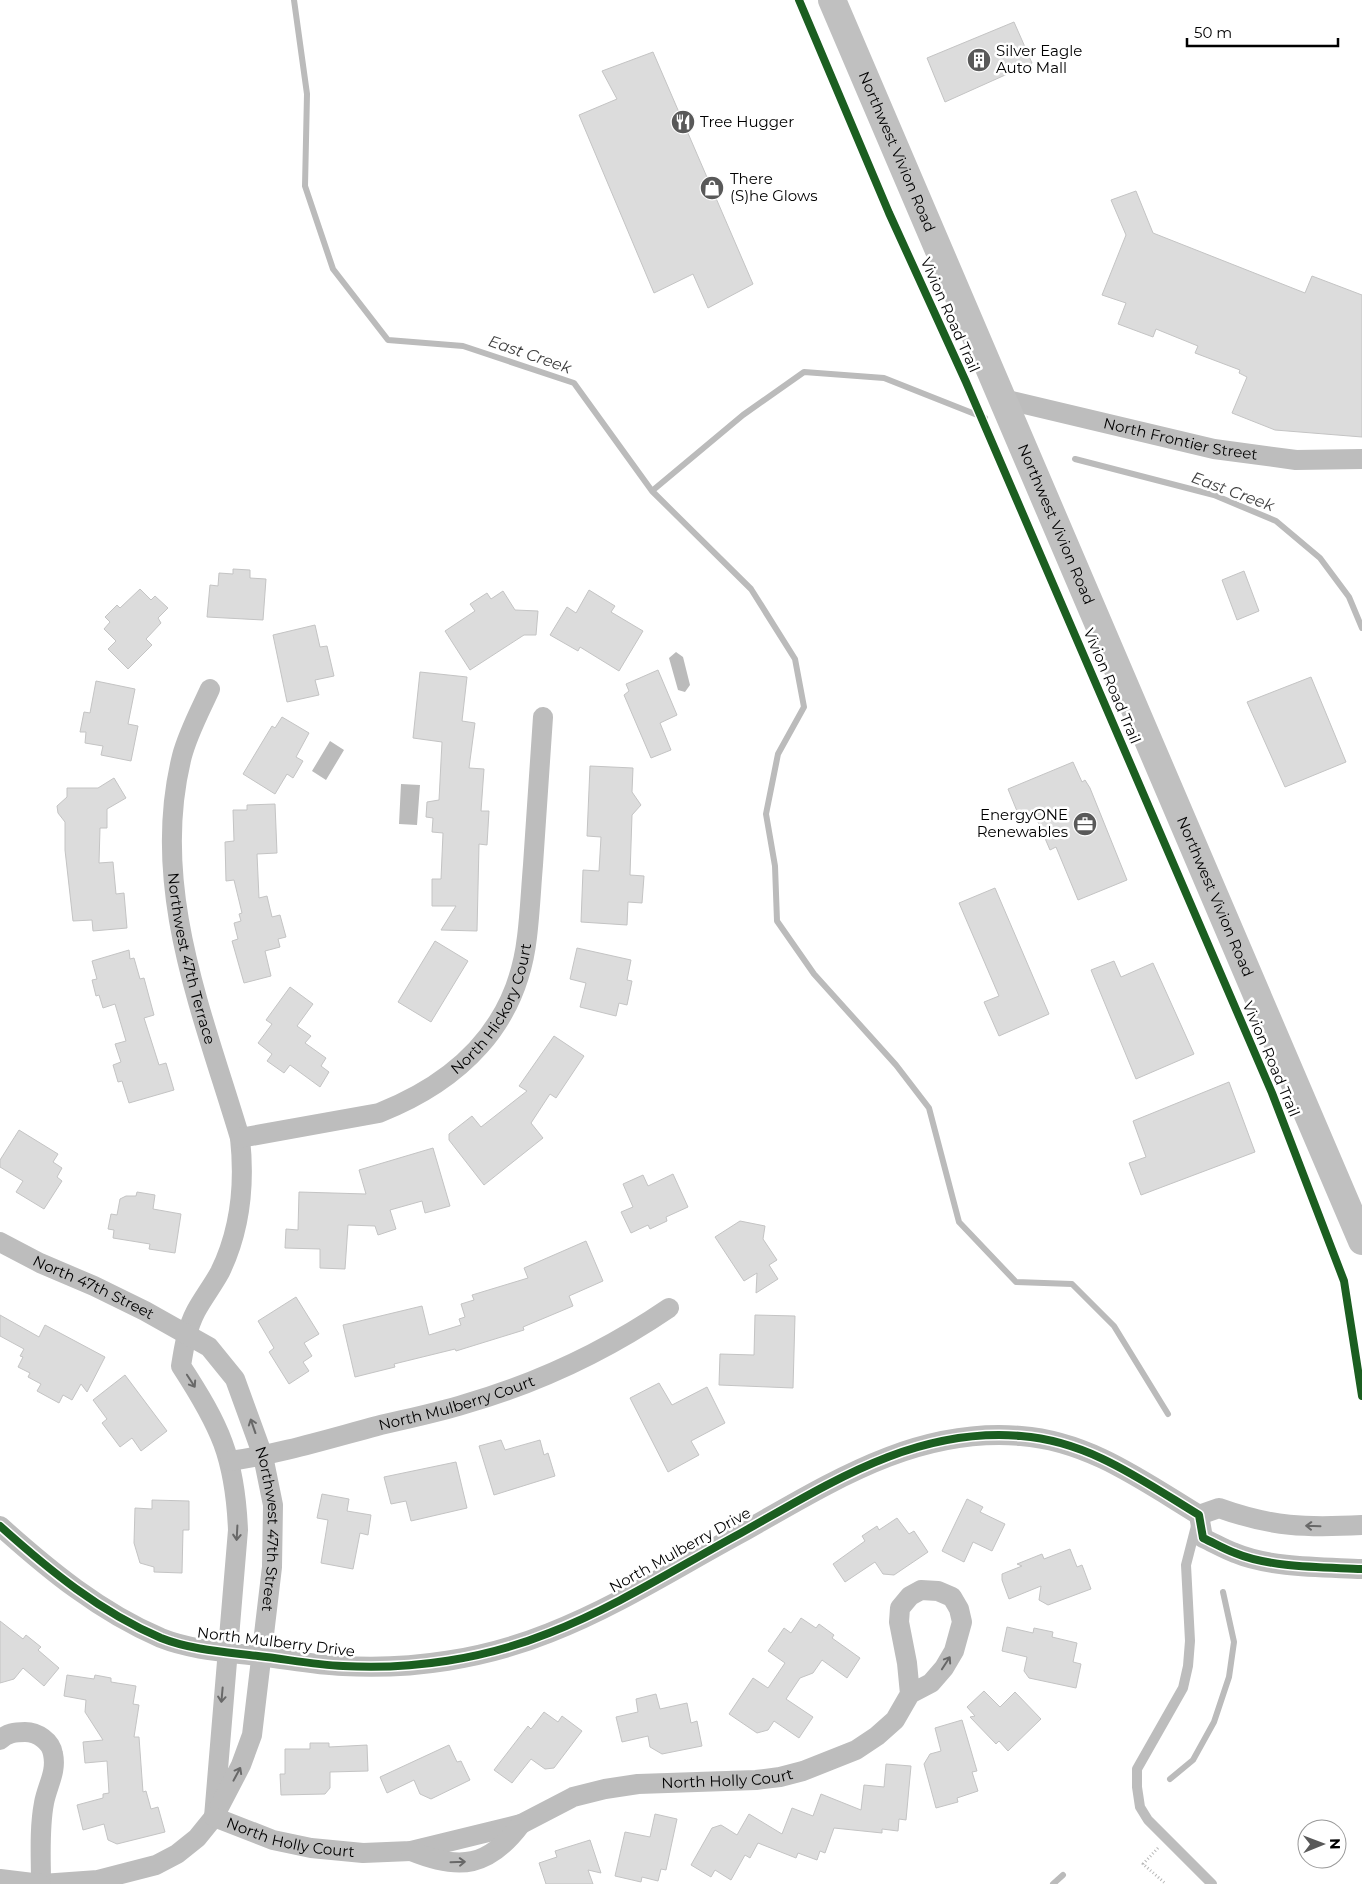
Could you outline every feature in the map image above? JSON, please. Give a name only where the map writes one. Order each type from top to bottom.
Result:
[{"type":"main road","name":"Northwest Vivion Road","points":[[832,0],[1362,1241]]},
{"type":"street","name":"North Frontier Street","points":[[1003,399],[1214,450],[1296,460],[1362,459]]},
{"type":"street","name":"Northwest 47th Terrace","points":[[210,689],[187,740],[176,790],[171,838],[173,886],[180,932],[190,974],[240,1138],[244,1168],[242,1200],[236,1226]]},
{"type":"street","name":"North Hickory Court","points":[[240,1138],[379,1113],[398,1106],[443,1080],[479,1048],[494,1029],[518,981],[527,938],[544,717]]},
{"type":"street","name":"Northwest 47th Street","points":[[214,1817],[226,1653],[238,1530],[236,1494],[230,1461],[221,1434],[181,1366],[186,1335],[196,1312],[220,1272],[236,1226]]},
{"type":"street","name":"North 47th Street","points":[[0,1242],[40,1263],[94,1286],[145,1311],[186,1335]]},
{"type":"street","name":"North Mulberry Court","points":[[230,1461],[263,1456],[464,1404],[508,1390],[589,1356],[633,1333],[669,1308]]},
{"type":"street","name":"Northwest 47th Street","points":[[186,1335],[209,1346],[235,1379],[263,1456],[272,1506],[272,1566],[263,1656],[252,1735],[241,1765],[214,1817]]},
{"type":"street","name":"North Mulberry Drive","points":[[0,1526],[60,1577],[110,1612],[164,1639],[226,1653],[342,1666],[403,1666],[463,1658],[520,1644],[549,1634],[604,1608],[848,1474],[911,1447],[946,1439],[1002,1435],[1037,1438],[1064,1443],[1103,1457],[1199,1515]]},
{"type":"street","points":[[1362,1525],[1286,1526],[1253,1520],[1219,1508],[1199,1515],[1203,1538],[1236,1554],[1307,1566],[1362,1569]]},
{"type":"street","points":[[921,1590],[938,1591],[952,1597],[960,1609],[961,1634],[949,1660],[931,1683],[910,1694],[907,1663],[899,1622],[900,1608],[910,1596],[921,1590]]},
{"type":"street","name":"North Holly Court","points":[[0,1879],[41,1884],[98,1880],[156,1865],[177,1854],[196,1838],[214,1817],[273,1840],[311,1848],[363,1853],[411,1851],[521,1824],[573,1798],[605,1789],[638,1784],[780,1777],[820,1766],[856,1750],[895,1720],[910,1694]]},
{"type":"street","points":[[0,1740],[11,1733],[32,1732],[44,1739],[53,1752],[54,1770],[44,1802],[41,1829],[41,1884]]},
{"type":"lane","points":[[1199,1515],[1186,1565],[1190,1640],[1188,1666],[1182,1688],[1137,1769],[1140,1807],[1148,1820],[1212,1884]]},
{"type":"path","points":[[1166,1838],[1143,1864],[1166,1884]]},
{"type":"shaded area","points":[[676,652],[683,657],[690,685],[685,692],[678,690],[669,658]]},
{"type":"shaded area","points":[[330,741],[344,750],[326,780],[312,771]]},
{"type":"shaded area","points":[[401,784],[420,785],[417,825],[399,824]]},
{"type":"building","name":"Silver Eagle Auto Mall","points":[[1014,22],[1032,63],[945,102],[927,58]]},
{"type":"building","points":[[653,52],[753,284],[708,308],[693,274],[654,293],[579,115],[617,99],[602,71]]},
{"type":"building","points":[[1136,191],[1153,233],[1305,293],[1312,276],[1362,295],[1362,437],[1275,430],[1232,413],[1247,377],[1239,373],[1240,370],[1195,353],[1198,346],[1156,329],[1153,337],[1118,324],[1126,303],[1102,295],[1126,235],[1111,200]]},
{"type":"building","points":[[233,569],[250,570],[250,578],[266,579],[263,620],[207,617],[210,585],[218,586],[219,573],[233,574]]},
{"type":"building","points":[[1244,571],[1259,611],[1237,620],[1222,580]]},
{"type":"building","points":[[140,589],[151,600],[155,596],[168,608],[158,618],[161,623],[146,639],[152,645],[128,669],[108,649],[116,641],[104,629],[110,622],[105,617],[117,605],[120,608]]},
{"type":"building","points":[[589,590],[615,606],[611,612],[643,631],[619,671],[580,647],[578,651],[550,635],[567,607],[576,613]]},
{"type":"building","points":[[503,591],[515,610],[538,611],[536,635],[524,635],[470,670],[445,631],[475,611],[470,604],[487,593],[491,599]]},
{"type":"building","points":[[315,625],[320,647],[327,646],[334,676],[315,680],[319,695],[287,702],[273,635]]},
{"type":"building","points":[[658,670],[677,715],[660,723],[671,750],[651,758],[624,695],[629,691],[626,684]]},
{"type":"building","points":[[420,672],[467,677],[462,721],[475,723],[469,768],[484,769],[481,811],[489,811],[487,845],[479,844],[477,931],[441,930],[456,906],[432,906],[432,879],[441,879],[443,833],[432,832],[433,818],[426,817],[427,802],[439,800],[442,742],[413,738]]},
{"type":"building","points":[[1311,677],[1346,762],[1285,787],[1247,702]]},
{"type":"building","points":[[96,681],[135,689],[128,724],[138,726],[131,761],[101,755],[103,746],[85,743],[86,732],[80,732],[84,712],[90,713]]},
{"type":"building","points":[[282,717],[309,733],[296,757],[303,761],[293,778],[287,774],[275,794],[243,774],[272,726],[275,728]]},
{"type":"building","points":[[1073,762],[1082,782],[1085,780],[1090,788],[1127,880],[1078,900],[1056,847],[1050,850],[1035,815],[1021,821],[1008,789]]},
{"type":"building","points":[[590,766],[633,768],[632,792],[641,805],[632,815],[630,875],[644,876],[642,903],[628,902],[627,925],[581,922],[583,870],[599,871],[601,837],[587,836]]},
{"type":"building","points":[[114,778],[126,798],[107,809],[107,828],[100,828],[99,863],[113,862],[116,894],[124,893],[127,928],[93,931],[92,920],[73,921],[65,850],[65,822],[58,813],[57,806],[67,797],[67,788],[98,788]]},
{"type":"building","points":[[275,804],[277,853],[257,854],[259,898],[267,896],[272,917],[280,915],[286,937],[278,939],[280,947],[265,951],[271,976],[244,983],[232,941],[238,939],[234,923],[241,921],[239,914],[242,913],[234,880],[226,881],[225,842],[234,841],[233,810],[247,810],[247,805]]},
{"type":"building","points":[[995,888],[1049,1014],[999,1036],[984,1002],[999,996],[959,903]]},
{"type":"building","points":[[435,941],[468,961],[431,1022],[398,1002]]},
{"type":"building","points":[[577,948],[631,960],[627,980],[632,981],[627,1005],[619,1003],[616,1016],[580,1007],[586,983],[570,979]]},
{"type":"building","points":[[129,950],[130,959],[134,958],[140,979],[144,978],[154,1015],[144,1018],[159,1065],[166,1063],[174,1090],[129,1103],[122,1081],[118,1082],[113,1065],[121,1062],[115,1044],[126,1041],[115,1004],[103,1008],[99,995],[96,996],[92,980],[97,979],[92,961]]},
{"type":"building","points":[[1114,961],[1121,977],[1153,963],[1194,1054],[1136,1079],[1091,970]]},
{"type":"building","points":[[290,987],[313,1004],[297,1026],[311,1036],[305,1043],[326,1058],[321,1066],[329,1072],[320,1087],[290,1065],[284,1073],[267,1061],[272,1054],[258,1043],[272,1024],[266,1020]]},
{"type":"building","points":[[554,1036],[584,1056],[556,1098],[550,1094],[531,1123],[543,1138],[484,1185],[449,1140],[449,1134],[472,1116],[481,1127],[527,1091],[519,1086]]},
{"type":"building","points":[[1229,1082],[1255,1152],[1141,1195],[1129,1163],[1146,1157],[1133,1121]]},
{"type":"building","points":[[19,1130],[58,1154],[53,1162],[62,1168],[57,1177],[62,1181],[44,1209],[16,1192],[23,1181],[0,1167],[0,1160]]},
{"type":"building","points":[[433,1148],[450,1206],[425,1213],[422,1201],[390,1210],[396,1229],[378,1235],[375,1226],[348,1225],[345,1269],[320,1268],[320,1249],[285,1248],[286,1229],[298,1230],[299,1192],[366,1194],[359,1170]]},
{"type":"building","points":[[673,1174],[688,1207],[666,1217],[667,1221],[650,1229],[648,1225],[631,1233],[621,1212],[633,1207],[623,1184],[643,1175],[648,1186]]},
{"type":"building","points":[[137,1192],[155,1195],[153,1209],[181,1214],[175,1253],[149,1249],[150,1244],[113,1238],[114,1230],[108,1229],[111,1214],[117,1215],[120,1199],[126,1196],[136,1196]]},
{"type":"building","points":[[740,1221],[765,1226],[763,1239],[777,1260],[769,1265],[778,1279],[756,1293],[757,1273],[744,1281],[715,1237]]},
{"type":"building","points":[[586,1241],[603,1281],[569,1296],[573,1306],[523,1327],[524,1330],[456,1351],[455,1349],[394,1364],[395,1367],[355,1377],[343,1325],[422,1306],[429,1335],[461,1325],[459,1319],[465,1317],[461,1304],[474,1300],[472,1295],[528,1278],[524,1268]]},
{"type":"building","points":[[296,1297],[319,1334],[304,1343],[312,1356],[303,1362],[309,1371],[289,1384],[269,1352],[274,1348],[258,1321]]},
{"type":"building","points":[[0,1315],[39,1337],[45,1325],[105,1357],[87,1392],[81,1384],[72,1400],[63,1395],[59,1403],[37,1391],[41,1384],[28,1377],[30,1373],[18,1367],[23,1357],[20,1356],[24,1349],[0,1336]]},
{"type":"building","points":[[755,1315],[795,1316],[793,1388],[719,1385],[720,1354],[754,1355]]},
{"type":"building","points":[[125,1375],[167,1431],[141,1451],[132,1438],[120,1447],[102,1423],[107,1419],[93,1400]]},
{"type":"building","points":[[659,1383],[672,1405],[707,1387],[725,1423],[691,1441],[699,1455],[668,1472],[630,1398]]},
{"type":"building","points":[[501,1440],[505,1450],[540,1440],[544,1455],[548,1453],[555,1476],[494,1495],[479,1446]]},
{"type":"building","points":[[456,1462],[467,1508],[411,1521],[406,1501],[391,1504],[384,1477]]},
{"type":"building","points":[[322,1494],[349,1499],[347,1511],[371,1515],[368,1535],[360,1533],[353,1569],[321,1563],[328,1520],[317,1518]]},
{"type":"building","points":[[967,1499],[983,1507],[980,1512],[1005,1524],[992,1551],[973,1542],[964,1562],[942,1551]]},
{"type":"building","points":[[152,1500],[189,1501],[189,1530],[183,1530],[182,1573],[154,1572],[154,1567],[140,1563],[134,1543],[135,1508],[152,1509]]},
{"type":"building","points":[[897,1518],[909,1534],[914,1531],[928,1552],[894,1575],[883,1574],[875,1562],[845,1582],[833,1564],[865,1541],[862,1536],[877,1526],[879,1530]]},
{"type":"building","points":[[1070,1549],[1077,1567],[1082,1565],[1091,1589],[1048,1605],[1039,1600],[1041,1586],[1009,1599],[1002,1580],[1002,1574],[1022,1566],[1017,1564],[1042,1554],[1044,1559]]},
{"type":"building","points":[[801,1618],[816,1628],[819,1624],[834,1635],[832,1638],[860,1658],[847,1678],[822,1660],[813,1673],[800,1678],[786,1699],[813,1717],[799,1738],[774,1721],[768,1730],[757,1733],[729,1714],[753,1678],[768,1688],[785,1663],[768,1651],[784,1628],[791,1633]]},
{"type":"building","points":[[0,1621],[23,1639],[26,1635],[41,1647],[38,1650],[59,1668],[44,1686],[23,1668],[14,1679],[0,1683]]},
{"type":"building","points":[[1007,1627],[1033,1633],[1034,1628],[1053,1632],[1052,1637],[1077,1643],[1073,1662],[1081,1664],[1076,1688],[1029,1678],[1024,1671],[1027,1657],[1002,1651]]},
{"type":"building","points":[[67,1675],[94,1679],[95,1675],[111,1678],[111,1682],[136,1686],[133,1704],[139,1705],[134,1737],[139,1737],[143,1792],[146,1791],[151,1809],[158,1807],[165,1832],[117,1844],[108,1840],[104,1824],[83,1830],[77,1805],[103,1798],[103,1794],[109,1793],[107,1761],[85,1763],[83,1742],[103,1740],[85,1712],[86,1700],[64,1696]]},
{"type":"building","points":[[984,1691],[1000,1707],[1015,1692],[1041,1719],[1008,1751],[999,1741],[996,1744],[970,1717],[975,1716],[967,1707]]},
{"type":"building","points":[[656,1694],[660,1709],[687,1703],[691,1723],[697,1721],[702,1746],[662,1754],[650,1747],[648,1736],[622,1742],[616,1717],[638,1712],[636,1699]]},
{"type":"building","points":[[544,1712],[558,1722],[562,1716],[582,1731],[554,1768],[545,1769],[531,1759],[512,1783],[494,1770],[528,1726],[531,1729]]},
{"type":"building","points":[[962,1720],[977,1771],[972,1772],[978,1791],[957,1798],[958,1802],[936,1808],[924,1764],[930,1754],[941,1751],[935,1728]]},
{"type":"building","points":[[310,1743],[329,1743],[329,1747],[367,1745],[368,1771],[330,1772],[330,1788],[325,1794],[281,1795],[280,1774],[285,1774],[285,1749],[310,1749]]},
{"type":"building","points":[[449,1745],[457,1762],[461,1761],[470,1780],[431,1799],[420,1794],[414,1780],[387,1793],[380,1777]]},
{"type":"building","points":[[886,1764],[911,1766],[906,1820],[899,1819],[898,1831],[882,1829],[882,1833],[834,1828],[825,1853],[820,1851],[817,1860],[798,1853],[796,1858],[758,1843],[750,1858],[745,1855],[731,1880],[715,1870],[711,1877],[691,1865],[712,1828],[721,1825],[737,1835],[749,1814],[782,1834],[792,1808],[813,1816],[821,1794],[861,1810],[864,1785],[884,1787]]},
{"type":"building","points":[[655,1814],[677,1819],[666,1870],[661,1869],[658,1881],[642,1877],[641,1882],[615,1876],[625,1832],[650,1837]]},
{"type":"building","points":[[590,1840],[601,1873],[588,1870],[593,1884],[546,1884],[539,1863],[557,1857],[555,1851]]},
{"type":"waterway","name":"East Creek","points":[[294,0],[307,94],[305,186],[333,269],[388,340],[463,346],[574,383],[652,491],[743,415],[804,372],[884,378],[985,418]]},
{"type":"waterway","name":"East Creek","points":[[1075,459],[1214,495],[1276,521],[1320,558],[1349,597],[1362,628]]},
{"type":"waterway","points":[[652,491],[751,589],[795,659],[804,707],[778,754],[766,814],[775,866],[777,921],[814,974],[896,1065],[929,1108],[959,1222],[1016,1282],[1072,1284],[1114,1326],[1168,1414]]},
{"type":"waterway","points":[[1170,1779],[1193,1760],[1214,1722],[1229,1677],[1234,1642],[1223,1592]]},
{"type":"waterway","points":[[1053,1884],[1063,1875]]},
{"type":"cycle path","name":"Vivion Road Trail","points":[[799,0],[889,213],[966,382],[1272,1093],[1344,1281],[1362,1396]]},
{"type":"cycle path","points":[[0,1526],[56,1574],[96,1603],[139,1628],[161,1638],[209,1650],[311,1663],[369,1667],[448,1661],[499,1650],[549,1633],[623,1599],[807,1495],[875,1462],[945,1440],[982,1436],[1021,1436],[1046,1439],[1092,1454],[1136,1476],[1199,1515],[1203,1538],[1249,1558],[1281,1564],[1362,1569]]},
{"type":"place","name":"Silver Eagle Auto Mall","points":[[979,60]]},
{"type":"place","name":"Tree Hugger","points":[[683,122]]},
{"type":"place","name":"There (S)he Glows","points":[[712,188]]},
{"type":"place","name":"EnergyONE Renewables","points":[[1085,824]]}]
